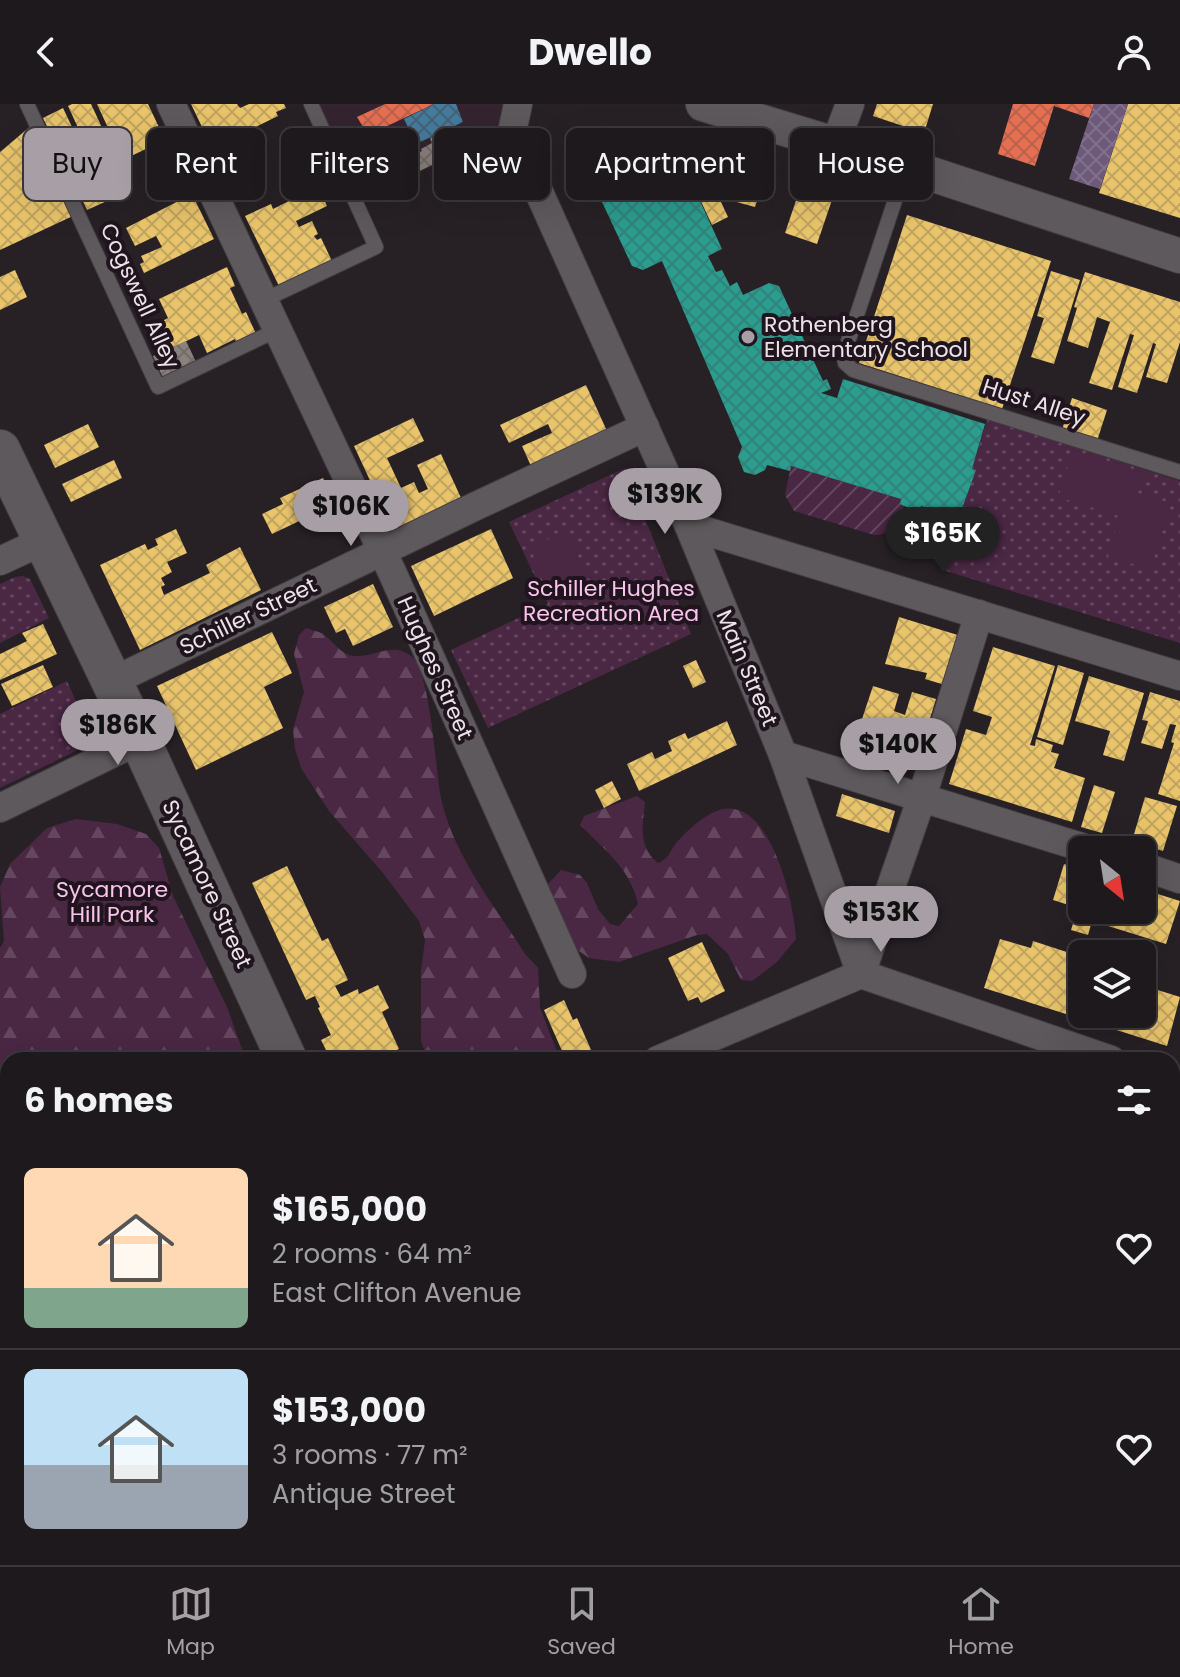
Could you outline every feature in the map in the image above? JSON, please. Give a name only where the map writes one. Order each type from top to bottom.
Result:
[{"type":"main road","name":"Sycamore Street","points":[[0,450],[140,740],[283,1052]]},
{"type":"street","name":"Hughes Street","points":[[171,104],[381,552],[572,974]]},
{"type":"street","name":"Main Street","points":[[518,104],[512,132],[689,526],[783,755],[861,974]]},
{"type":"street","points":[[703,104],[790,130]]},
{"type":"street","points":[[841,128],[850,104]]},
{"type":"street","points":[[933,175],[1180,256]]},
{"type":"street","name":"Schiller Street","points":[[111,682],[645,427]]},
{"type":"street","points":[[689,526],[1180,676]]},
{"type":"street","points":[[0,561],[43,541]]},
{"type":"street","points":[[861,974],[922,797],[979,614]]},
{"type":"street","points":[[0,808],[140,740]]},
{"type":"street","points":[[783,755],[1068,843]]},
{"type":"street","points":[[1156,871],[1180,879]]},
{"type":"street","points":[[677,1052],[861,974],[1088,1052]]},
{"type":"lane","name":"Cogswell Alley","points":[[27,104],[158,387],[277,330]]},
{"type":"lane","points":[[264,300],[376,247],[311,104]]},
{"type":"lane","name":"Hust Alley","points":[[896,200],[844,354],[845,363],[853,370],[1180,472]]},
{"type":"shaded area","points":[[311,104],[518,104],[513,128],[434,128],[434,171],[432,167],[418,173],[418,128],[322,128]]},
{"type":"green space","points":[[987,419],[1180,481],[1180,643],[943,570],[975,470],[972,469]]},
{"type":"green space","points":[[1073,450],[1143,472],[1137,493],[1170,503],[1151,569],[1108,557],[1119,516],[1058,497]]},
{"type":"green space","points":[[791,466],[901,499],[900,504],[904,506],[894,526],[885,533],[874,535],[794,511],[785,495]]},
{"type":"green space","name":"Schiller Hughes Recreation Area","points":[[625,468],[691,634],[488,728],[451,650],[548,604],[509,522]]},
{"type":"green space","points":[[917,513],[956,525],[948,549],[928,541],[920,533]]},
{"type":"green space","points":[[567,531],[591,589],[555,605],[530,547]]},
{"type":"green space","points":[[662,570],[677,605],[619,628],[605,593]]},
{"type":"green space","points":[[23,576],[30,579],[49,618],[0,643],[0,584]]},
{"type":"green space","points":[[306,628],[323,634],[352,656],[398,650],[411,656],[418,665],[428,700],[441,798],[447,819],[476,879],[525,954],[538,968],[540,1008],[557,1052],[425,1052],[421,1041],[421,971],[425,940],[419,921],[383,873],[329,811],[301,768],[295,749],[293,729],[304,692],[294,654],[299,635]]},
{"type":"green space","points":[[67,681],[94,742],[0,788],[0,714]]},
{"type":"green space","points":[[637,796],[645,802],[644,842],[658,863],[690,829],[712,813],[732,809],[748,815],[763,830],[783,875],[796,939],[777,962],[752,981],[741,980],[728,954],[707,934],[619,962],[589,958],[573,947],[549,894],[548,884],[561,870],[580,875],[587,883],[598,909],[610,924],[619,926],[638,904],[634,891],[615,860],[580,825],[584,816]]},
{"type":"green space","name":"Sycamore Hill Park","points":[[76,819],[117,824],[146,834],[159,848],[173,896],[227,1007],[243,1052],[0,1052],[0,948],[4,941],[0,887],[10,864],[47,828]]},
{"type":"building: Homes","points":[[91,104],[102,128],[78,128],[68,106]]},
{"type":"building: Homes","points":[[97,104],[148,104],[159,128],[147,128],[147,148],[131,156],[131,128],[108,128]]},
{"type":"building: Homes","points":[[191,104],[237,104],[240,108],[249,104],[284,104],[286,108],[276,112],[278,116],[253,128],[202,128]]},
{"type":"building: Homes","points":[[877,104],[933,104],[926,128],[909,128],[873,116]]},
{"type":"building: Homes","points":[[1128,104],[1180,104],[1180,218],[1099,193]]},
{"type":"building: Homes","points":[[63,108],[72,128],[48,128],[43,118]]},
{"type":"building: Homes","points":[[24,132],[24,200],[68,200],[75,215],[0,250],[0,152]]},
{"type":"building: Homes","points":[[82,200],[107,200],[107,201],[87,210]]},
{"type":"building: Homes","points":[[180,200],[195,200],[214,239],[144,273],[141,256],[162,247],[156,236],[135,246],[126,228]]},
{"type":"building: Homes","points":[[291,200],[324,200],[327,206],[296,221],[299,227],[312,221],[318,234],[314,236],[317,240],[321,238],[332,261],[279,286],[245,216],[271,204],[273,209]]},
{"type":"building: Homes","points":[[700,200],[720,200],[728,217],[712,225]]},
{"type":"building: Homes","points":[[729,200],[757,200],[755,207]]},
{"type":"building: Homes","points":[[796,200],[832,200],[817,244],[785,233]]},
{"type":"building: Homes","points":[[907,215],[1051,261],[1002,409],[859,363]]},
{"type":"building: Homes","points":[[227,267],[235,286],[230,288],[257,336],[237,344],[235,339],[207,353],[199,335],[166,351],[154,325],[168,318],[159,299]]},
{"type":"building: Homes","points":[[15,270],[27,297],[0,310],[0,277]]},
{"type":"building: Homes","points":[[1051,271],[1080,280],[1054,364],[1031,357],[1044,318],[1037,316]]},
{"type":"building: Homes","points":[[1085,272],[1180,302],[1180,342],[1167,383],[1146,377],[1156,344],[1153,343],[1137,393],[1118,387],[1134,335],[1130,334],[1112,390],[1089,383],[1110,322],[1097,317],[1088,348],[1067,341]]},
{"type":"building: Homes","points":[[586,385],[607,431],[531,466],[522,446],[552,433],[548,424],[509,443],[500,425]]},
{"type":"building: Homes","points":[[1072,398],[1107,410],[1097,441],[1062,430]]},
{"type":"building: Homes","points":[[413,418],[424,441],[387,458],[401,488],[414,482],[419,493],[428,489],[417,465],[441,454],[461,498],[393,530],[354,446]]},
{"type":"building: Homes","points":[[88,424],[99,447],[55,468],[44,445]]},
{"type":"building: Homes","points":[[114,460],[122,478],[71,502],[62,484]]},
{"type":"building: Homes","points":[[323,478],[335,504],[272,534],[262,514],[283,504],[280,498]]},
{"type":"building: Homes","points":[[176,529],[187,553],[167,562],[172,572],[161,578],[165,585],[161,587],[164,595],[210,573],[206,565],[240,547],[261,590],[140,650],[100,565],[145,544],[148,550],[158,545],[155,539]]},
{"type":"building: Homes","points":[[491,529],[513,578],[434,616],[411,566]]},
{"type":"building: Homes","points":[[373,584],[393,627],[353,646],[345,629],[336,633],[324,607]]},
{"type":"building: Homes","points":[[899,617],[961,636],[945,685],[925,679],[927,673],[885,664]]},
{"type":"building: Homes","points":[[43,624],[57,654],[0,680],[0,654],[27,641],[22,633]]},
{"type":"building: Homes","points":[[272,632],[292,673],[264,687],[283,728],[196,770],[157,686]]},
{"type":"building: Homes","points":[[993,647],[1055,666],[1030,745],[1035,746],[1036,739],[1053,745],[1051,752],[1059,754],[1054,768],[1085,778],[1072,822],[949,784],[966,729],[986,735],[992,717],[973,711]]},
{"type":"building: Homes","points":[[696,660],[706,682],[693,688],[683,666]]},
{"type":"building: Homes","points":[[43,665],[53,687],[12,706],[1,684]]},
{"type":"building: Homes","points":[[1058,665],[1084,673],[1063,745],[1037,737]]},
{"type":"building: Homes","points":[[1089,676],[1144,693],[1124,761],[1103,755],[1110,731],[1075,721]]},
{"type":"building: Homes","points":[[873,686],[899,694],[894,711],[905,715],[912,692],[936,699],[921,748],[859,728]]},
{"type":"building: Homes","points":[[1150,692],[1180,701],[1180,801],[1158,794],[1174,743],[1171,742],[1176,725],[1170,724],[1162,749],[1141,743],[1148,721],[1142,720]]},
{"type":"building: Homes","points":[[727,721],[737,745],[639,791],[627,764],[652,752],[655,759],[672,751],[668,741],[685,733],[688,739]]},
{"type":"building: Homes","points":[[612,781],[621,799],[604,808],[595,790]]},
{"type":"building: Homes","points":[[1094,785],[1115,792],[1102,833],[1081,827]]},
{"type":"building: Homes","points":[[842,794],[895,811],[889,833],[836,816]]},
{"type":"building: Homes","points":[[1145,797],[1177,806],[1163,851],[1156,849],[1156,836],[1133,836]]},
{"type":"building: Homes","points":[[1064,864],[1068,865],[1068,905],[1053,900]]},
{"type":"building: Homes","points":[[287,866],[322,941],[328,938],[348,980],[335,986],[341,997],[358,989],[359,994],[378,985],[389,1008],[382,1012],[399,1049],[393,1052],[327,1052],[321,1040],[331,1035],[320,1007],[315,996],[306,1000],[252,883]]},
{"type":"building: Homes","points":[[1156,893],[1180,901],[1166,944],[1102,924],[1156,924]]},
{"type":"building: Homes","points":[[1073,924],[1091,924],[1088,935],[1071,930]]},
{"type":"building: Homes","points":[[1000,939],[1031,948],[1033,941],[1068,952],[1068,1015],[984,988]]},
{"type":"building: Homes","points":[[702,942],[725,991],[701,1003],[698,997],[688,1001],[668,958]]},
{"type":"building: Homes","points":[[1156,989],[1180,997],[1167,1046],[1110,1028],[1156,1028]]},
{"type":"building: Homes","points":[[564,1000],[573,1020],[577,1018],[592,1052],[562,1052],[544,1010]]},
{"type":"building: Shops","points":[[385,104],[434,104],[383,128],[364,128],[357,117]]},
{"type":"building: Shops","points":[[1013,104],[1094,104],[1089,118],[1054,106],[1035,166],[998,154]]},
{"type":"building: Offices","points":[[1094,104],[1128,104],[1100,189],[1069,179]]},
{"type":"building: Schools","name":"Rothenberg Elementary School","points":[[601,200],[700,200],[722,249],[708,256],[716,272],[722,270],[730,286],[737,282],[743,295],[769,283],[779,286],[823,381],[827,379],[831,389],[821,393],[837,398],[843,379],[985,424],[972,469],[976,470],[959,517],[921,506],[919,511],[900,504],[901,499],[791,466],[790,471],[767,465],[765,470],[755,475],[744,472],[738,457],[742,447],[662,261],[643,270],[632,266]]},
{"type":"building: Public","points":[[434,104],[456,104],[463,122],[450,128],[434,128],[434,136],[418,143],[418,128],[408,128],[404,119]]},
{"type":"building: Industry","points":[[434,136],[434,164],[418,172],[418,153],[432,143],[430,138]]},
{"type":"building: Industry","points":[[186,341],[197,364],[164,380],[153,356]]},
{"type":"place","name":"Rothenberg Elementary School","points":[[748,337]]}]
